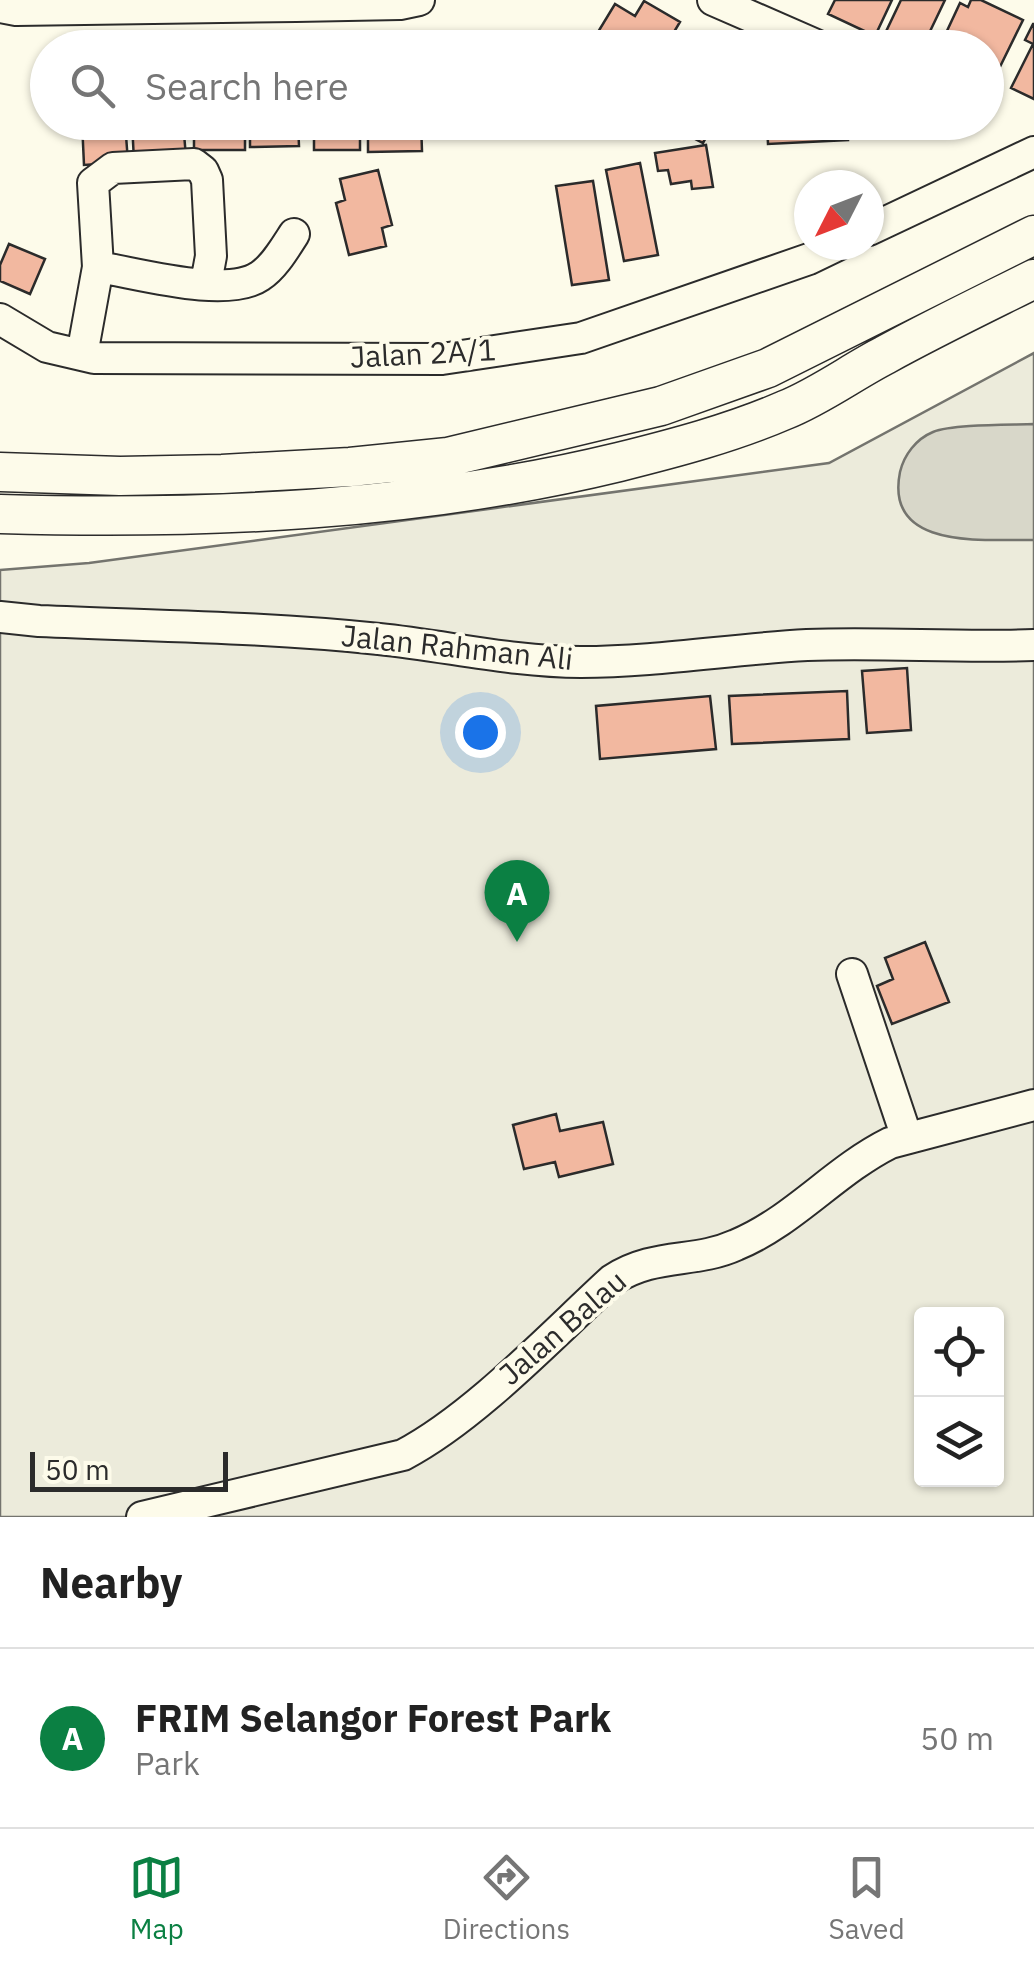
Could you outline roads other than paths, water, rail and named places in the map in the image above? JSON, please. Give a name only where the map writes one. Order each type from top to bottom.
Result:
[{"type":"main road","points":[[0,472],[222,474],[448,457],[661,406],[768,368],[1034,235]]},
{"type":"main road","points":[[0,514],[100,517],[260,513],[433,497],[554,477],[682,446],[787,410],[888,353],[1034,279]]},
{"type":"street","points":[[712,0],[781,30]]},
{"type":"street","points":[[0,8],[406,1]]},
{"type":"street","points":[[884,223],[1034,152]]},
{"type":"street","points":[[82,355],[98,267],[93,183],[113,168],[194,164],[203,171],[207,180],[211,256],[206,283]]},
{"type":"street","points":[[98,267],[239,285],[260,276],[294,234]]},
{"type":"street","name":"Jalan 2A/1","points":[[0,319],[47,347],[94,358],[442,359],[581,338],[805,260]]},
{"type":"street","name":"Jalan Rahman Ali","points":[[0,616],[300,632],[382,639],[524,660],[583,662],[896,642],[972,647],[1034,644]]},
{"type":"street","points":[[852,974],[907,1138]]},
{"type":"street","name":"Jalan Balau","points":[[142,1517],[403,1455],[465,1413],[612,1280],[632,1267],[716,1251],[746,1241],[783,1219],[869,1153],[907,1138],[1034,1105]]},
{"type":"place","name":"FRIM Selangor Forest Park","points":[[517,942]]}]
